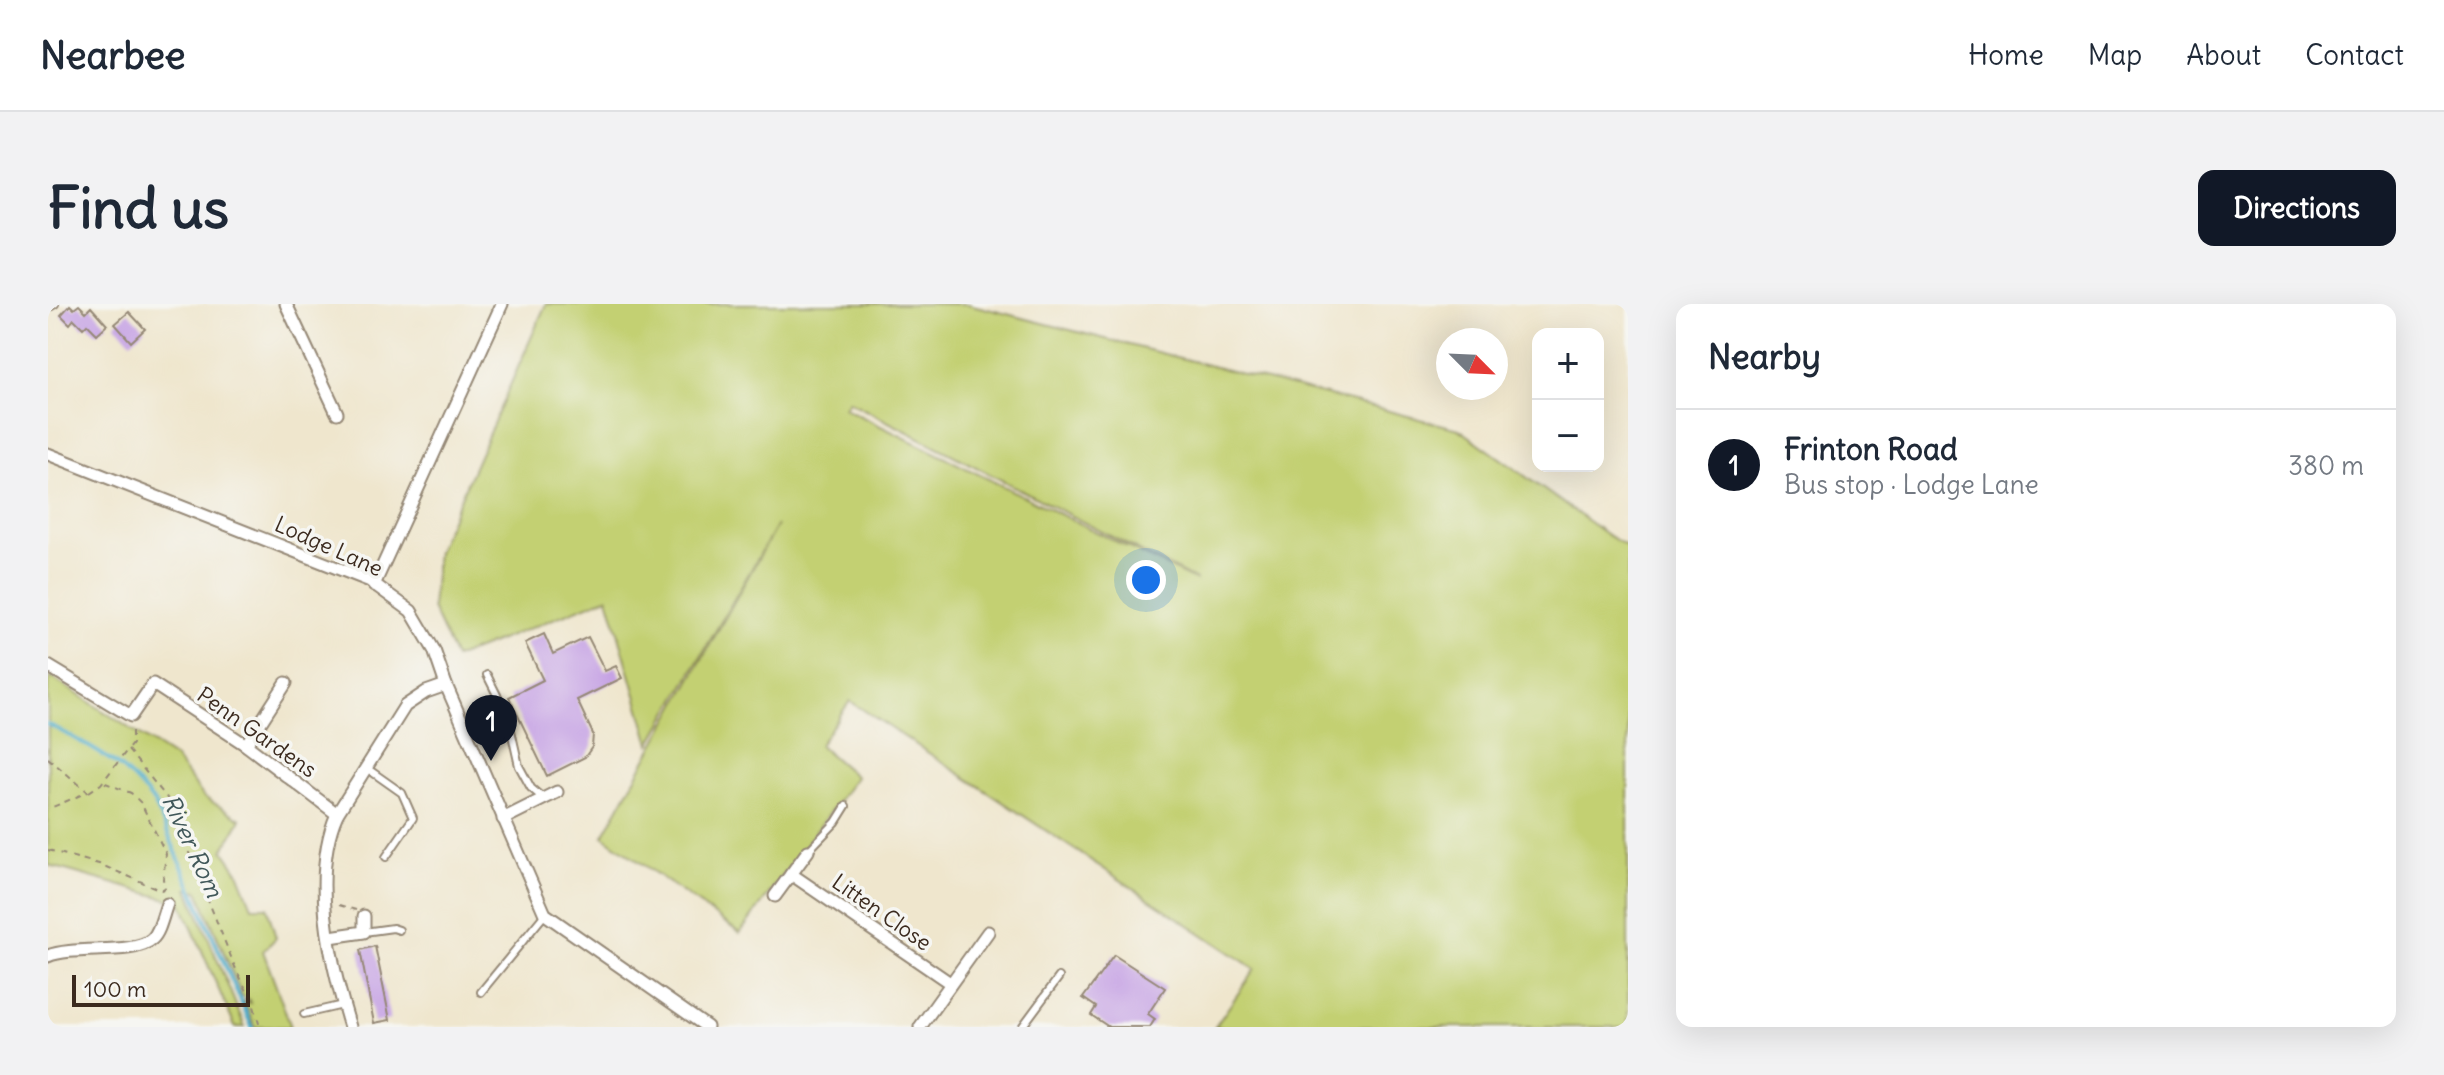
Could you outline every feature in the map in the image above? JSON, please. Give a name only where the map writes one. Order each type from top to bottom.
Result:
[{"type":"street","points":[[286,304],[337,413]]},
{"type":"street","points":[[374,585],[502,304]]},
{"type":"street","name":"Lodge Lane","points":[[48,454],[370,581],[411,611],[434,650],[446,685],[545,914]]},
{"type":"street","points":[[48,666],[131,716]]},
{"type":"street","points":[[246,745],[286,683]]},
{"type":"street","name":"Penn Gardens","points":[[131,716],[153,684],[246,745],[337,814]]},
{"type":"street","points":[[350,1027],[330,937],[326,901],[325,864],[330,830],[405,706],[426,692],[446,685]]},
{"type":"street","points":[[503,819],[557,792]]},
{"type":"street","points":[[775,896],[808,851]]},
{"type":"street","name":"Litten Close","points":[[791,874],[950,983]]},
{"type":"street","points":[[48,956],[59,951],[120,949],[153,939],[167,904]]},
{"type":"street","points":[[330,937],[364,932],[364,913]]},
{"type":"street","points":[[545,914],[707,1027]]},
{"type":"street","points":[[920,1027],[988,932]]},
{"type":"lane","points":[[48,308],[55,304]]},
{"type":"lane","points":[[487,675],[508,717],[519,766],[531,788],[544,799]]},
{"type":"lane","points":[[368,769],[402,793],[413,818],[386,857]]},
{"type":"lane","points":[[808,851],[836,822],[846,806]]},
{"type":"lane","points":[[481,992],[545,914]]},
{"type":"lane","points":[[364,932],[399,930]]},
{"type":"lane","points":[[1022,1027],[1059,977]]},
{"type":"lane","points":[[304,1014],[343,1005]]},
{"type":"path","points":[[48,809],[103,782],[132,744],[134,720],[131,716]]},
{"type":"path","points":[[128,750],[167,798],[235,967],[253,1003],[260,1027]]},
{"type":"path","points":[[48,758],[88,792]]},
{"type":"path","points":[[48,850],[99,864],[161,890],[165,888],[166,854],[141,803],[131,793],[103,782]]},
{"type":"path","points":[[326,901],[364,913]]},
{"type":"green space","points":[[546,304],[968,304],[1459,429],[1628,547],[1628,1027],[1215,1027],[1255,969],[850,701],[819,745],[856,777],[740,933],[603,836],[777,525],[650,744],[608,597],[455,658],[432,608],[437,551]],"holes":[[[848,401],[1196,581],[844,408]]]},
{"type":"green space","points":[[51,677],[175,758],[204,797],[241,819],[223,850],[238,872],[252,907],[267,907],[276,938],[263,951],[291,1027],[255,1027],[244,1001],[250,1003],[249,1000],[242,996],[198,891],[188,889],[245,1027],[235,1027],[179,898],[174,901],[48,865],[48,684]]},
{"type":"building","points":[[70,305],[74,309],[79,305],[86,312],[91,307],[107,325],[97,334],[87,324],[83,328],[74,319],[70,324],[61,315]]},
{"type":"building","points":[[129,312],[145,329],[131,342],[115,324]]},
{"type":"building","points":[[544,634],[553,654],[588,637],[605,671],[616,666],[622,678],[577,700],[593,734],[592,747],[585,757],[547,776],[509,697],[543,680],[525,643]]},
{"type":"building","points":[[375,946],[390,1020],[374,1023],[360,950]]},
{"type":"building","points":[[1114,955],[1165,988],[1148,1014],[1155,1019],[1150,1027],[1109,1027],[1091,1015],[1096,1007],[1083,998]]},
{"type":"waterway","name":"River Rom","points":[[48,724],[119,767],[155,804],[252,1027]]},
{"type":"place","name":"Frinton Road","points":[[491,761]]}]
